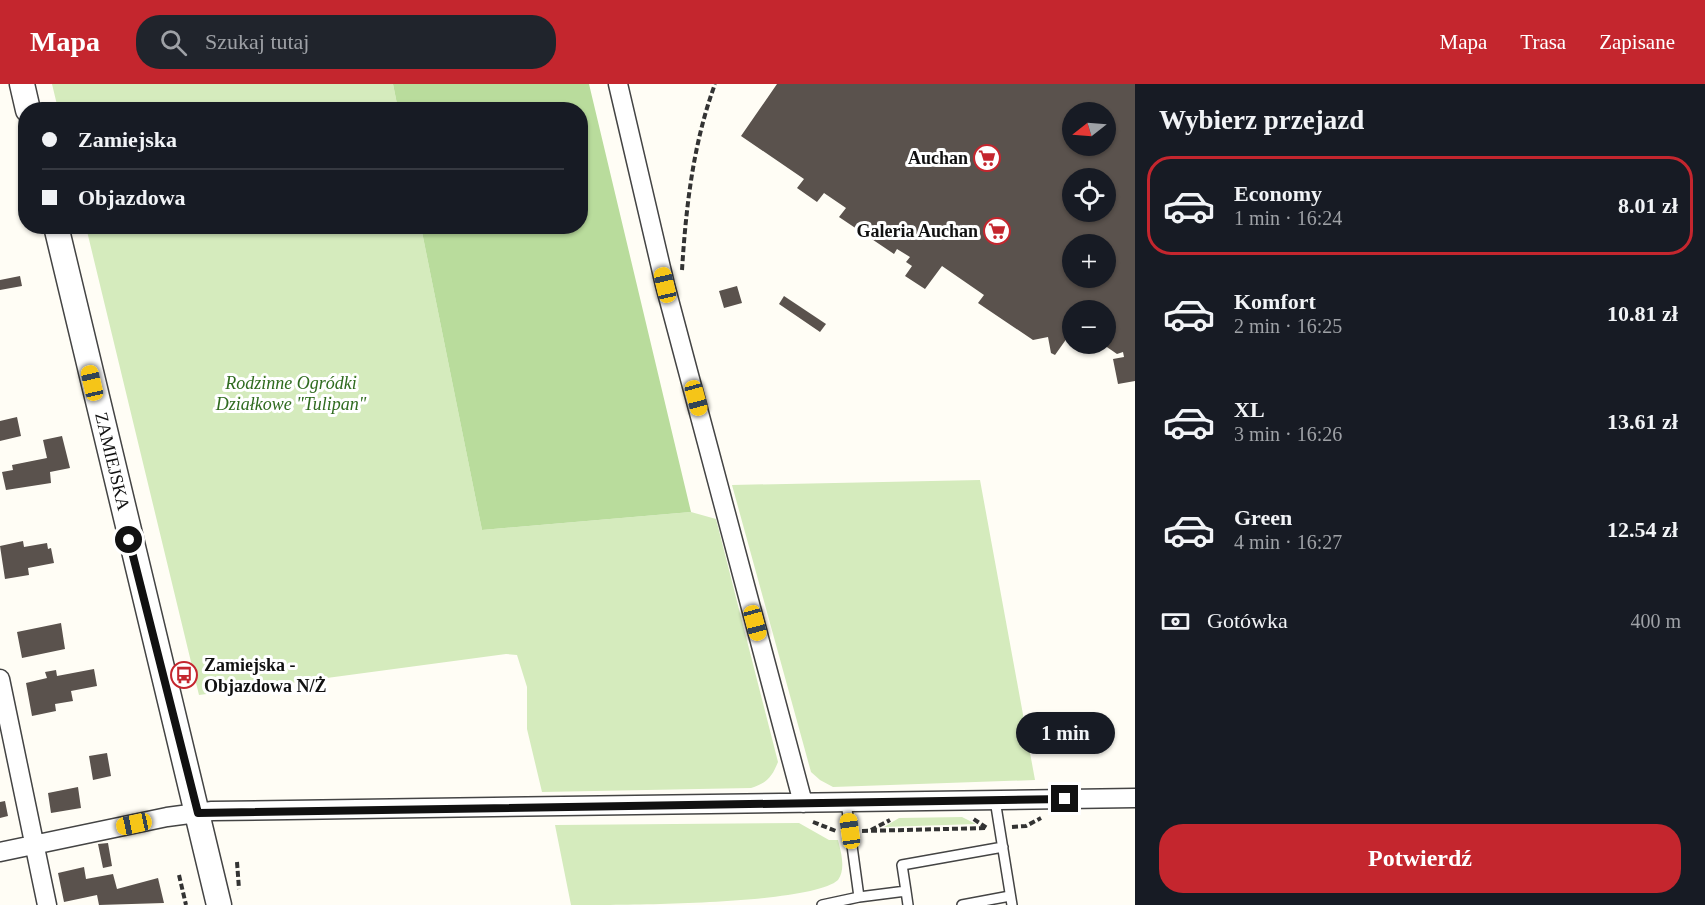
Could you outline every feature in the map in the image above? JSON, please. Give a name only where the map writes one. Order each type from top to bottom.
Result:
[{"type":"street","points":[[22,84],[26,102]]},
{"type":"street","points":[[618,84],[665,285],[803,803]]},
{"type":"street","name":"ZAMIEJSKA","points":[[58,234],[129,540],[198,813],[229,900]]},
{"type":"street","points":[[0,679],[47,905]]},
{"type":"street","points":[[0,852],[167,817],[198,813],[1135,798]]},
{"type":"lane","points":[[962,905],[1011,900],[995,800]]},
{"type":"lane","points":[[846,802],[859,897]]},
{"type":"lane","points":[[908,905],[902,866],[1003,847]]},
{"type":"lane","points":[[822,905],[859,897],[906,891]]},
{"type":"path","points":[[682,272],[686,214],[698,135],[714,84]]},
{"type":"path","points":[[229,900],[237,862]]},
{"type":"path","points":[[179,875],[186,905]]},
{"type":"green space","points":[[52,84],[393,84],[397,102],[56,102]]},
{"type":"green space","points":[[393,84],[589,84],[691,512],[482,530],[422,234],[588,234],[588,102],[397,102]]},
{"type":"green space","name":"Rodzinne Ogródki Działkowe \"Tulipan\"","points":[[88,234],[422,234],[482,530],[691,512],[716,519],[778,762],[765,782],[751,788],[542,792],[527,729],[527,687],[517,655],[506,654],[199,695]]},
{"type":"green space","points":[[980,480],[1035,780],[833,787],[811,772],[732,485]]},
{"type":"green space","points":[[962,817],[976,824],[884,827],[899,818]]},
{"type":"green space","points":[[799,823],[829,840],[838,840],[842,871],[838,880],[821,888],[754,899],[595,905],[571,905],[555,825]]},
{"type":"building","name":"Galeria Auchan","points":[[777,84],[1135,84],[1135,381],[1118,384],[1113,359],[1124,357],[1123,352],[1116,353],[1116,300],[1062,300],[1062,345],[1055,355],[1051,353],[1048,337],[1033,340],[978,303],[984,295],[942,266],[925,289],[905,276],[912,266],[906,262],[910,257],[897,249],[894,254],[839,217],[846,208],[824,193],[817,202],[797,188],[804,179],[741,136]]},
{"type":"building","points":[[20,276],[22,286],[0,290],[0,280]]},
{"type":"building","points":[[737,286],[742,303],[724,308],[719,291]]},
{"type":"building","points":[[784,296],[826,324],[820,332],[779,304]]},
{"type":"building","points":[[17,417],[21,436],[0,441],[0,421]]},
{"type":"building","points":[[62,436],[70,468],[50,472],[51,483],[6,490],[2,472],[13,470],[12,465],[47,458],[43,440]]},
{"type":"building","points":[[23,541],[24,547],[47,543],[48,549],[51,548],[54,563],[28,568],[29,575],[5,579],[0,546]]},
{"type":"building","points":[[61,623],[65,649],[22,658],[17,632]]},
{"type":"building","points":[[94,669],[97,686],[71,691],[73,701],[55,704],[56,711],[32,716],[26,683],[47,678],[45,672],[56,670],[57,676]]},
{"type":"building","points":[[107,753],[111,776],[93,780],[89,756]]},
{"type":"building","points":[[78,787],[81,808],[51,813],[48,793]]},
{"type":"building","points":[[5,801],[8,816],[0,818],[0,802]]},
{"type":"building","points":[[108,843],[112,866],[103,868],[98,844]]},
{"type":"building","points":[[84,867],[86,879],[113,874],[117,889],[158,878],[164,903],[99,905],[97,895],[64,902],[58,873]]},
{"type":"place","name":"Auchan","points":[[987,158]]},
{"type":"place","name":"Galeria Auchan","points":[[997,231]]},
{"type":"place","name":"Zamiejska - Objazdowa N/Ż","points":[[184,675]]},
{"type":"route","points":[[129,540],[198,813],[332,809],[1065,799]]}]
